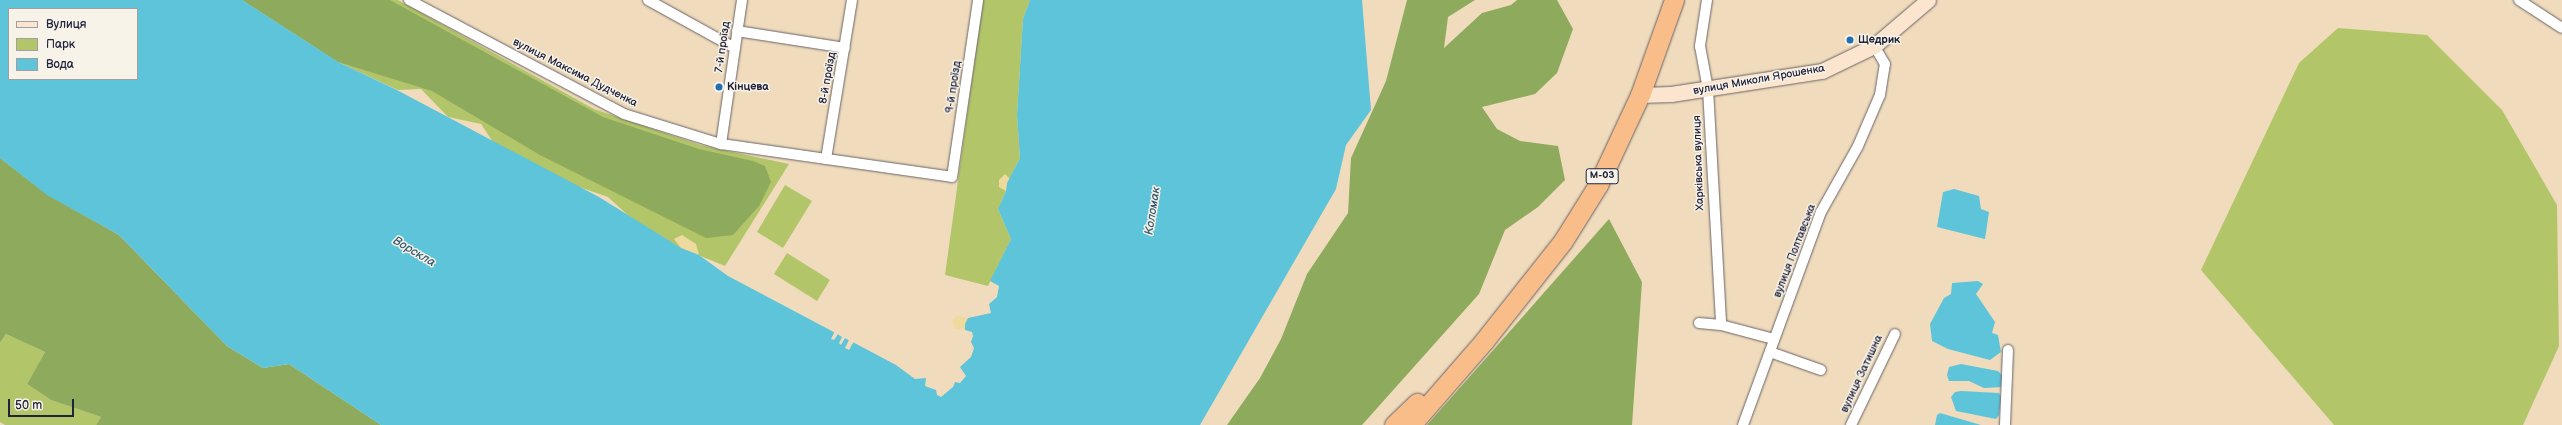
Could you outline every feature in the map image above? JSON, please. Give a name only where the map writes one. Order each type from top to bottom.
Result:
[{"type":"highway","name":"М-03","points":[[1411,425],[1484,341],[1556,253],[1598,185],[1640,95],[1674,0]]},
{"type":"highway","name":"М-03","points":[[1394,425],[1484,341]]},
{"type":"street","name":"вулиця Максима Дудченка","points":[[409,0],[624,114],[721,144],[952,177]]},
{"type":"street","points":[[648,0],[735,48]]},
{"type":"street","name":"7-й проїзд","points":[[721,144],[742,0]]},
{"type":"street","name":"8-й проїзд","points":[[826,159],[852,0]]},
{"type":"street","name":"9-й проїзд","points":[[952,177],[978,0]]},
{"type":"street","name":"Харківська вулиця","points":[[1707,0],[1700,46],[1708,89],[1721,325]]},
{"type":"street","name":"вулиця Миколи Ярошенка","points":[[1640,95],[1708,89],[1822,71],[1874,46],[1928,0]]},
{"type":"street","points":[[2519,0],[2562,28]]},
{"type":"street","points":[[737,32],[845,48]]},
{"type":"street","name":"вулиця Полтавська","points":[[1743,425],[1821,212],[1858,146],[1880,95],[1886,64],[1874,46]]},
{"type":"street","points":[[1699,323],[1721,325],[1774,339]]},
{"type":"street","name":"вулиця Затишна","points":[[1851,425],[1895,334]]},
{"type":"street","points":[[2005,425],[2008,350]]},
{"type":"street","points":[[1770,352],[1821,370]]},
{"type":"green space","points":[[242,0],[398,0],[594,109],[700,145],[789,164],[725,266],[681,248],[642,228],[608,197],[556,179],[495,145],[481,124],[448,117],[421,89],[398,90],[338,62]]},
{"type":"green space","points":[[242,0],[390,0],[603,117],[699,149],[753,161],[765,166],[771,182],[759,206],[733,235],[706,238],[540,155],[432,91],[338,62]]},
{"type":"green space","points":[[983,0],[1030,0],[1023,19],[1017,115],[1020,158],[1007,183],[1006,191],[998,209],[1011,239],[988,286],[945,275]]},
{"type":"green space","points":[[1407,0],[1475,0],[1448,17],[1444,48],[1482,13],[1511,5],[1517,0],[1557,0],[1573,29],[1557,73],[1535,94],[1482,107],[1497,129],[1520,141],[1558,146],[1565,180],[1538,207],[1505,230],[1479,294],[1362,425],[1227,425],[1260,378],[1281,339],[1307,274],[1348,213],[1351,158],[1386,81]]},
{"type":"green space","points":[[2338,28],[2427,35],[2502,110],[2557,205],[2559,346],[2523,425],[2334,425],[2201,270],[2299,63]]},
{"type":"green space","points":[[0,158],[48,195],[119,235],[227,346],[263,368],[289,364],[381,425],[96,425],[101,417],[51,400],[27,384],[45,352],[6,334],[0,343]]},
{"type":"green space","points":[[785,185],[812,201],[783,248],[757,232]]},
{"type":"green space","points":[[1609,219],[1642,282],[1632,425],[1427,425]]},
{"type":"green space","points":[[787,253],[830,280],[817,301],[774,274]]},
{"type":"green space","points":[[6,334],[45,352],[27,384],[51,400],[101,417],[96,425],[5,425],[0,422],[0,343]]},
{"type":"sand","points":[[1005,174],[1010,179],[1006,191],[999,187],[999,180]]},
{"type":"sand","points":[[682,235],[696,244],[699,255],[681,248],[674,239]]},
{"type":"sand","points":[[957,315],[968,318],[965,330],[955,329],[952,322]]},
{"type":"water","points":[[0,0],[242,0],[338,62],[395,89],[599,197],[681,248],[699,255],[728,276],[896,365],[915,379],[926,378],[925,386],[936,390],[937,395],[941,397],[953,387],[955,382],[960,383],[966,376],[960,367],[971,357],[974,348],[971,342],[973,336],[972,332],[965,330],[965,324],[968,318],[991,313],[989,304],[997,297],[999,286],[990,281],[1011,239],[998,209],[1006,191],[1007,183],[1020,158],[1017,115],[1023,19],[1030,0],[1362,0],[1371,110],[1346,145],[1336,189],[1200,425],[381,425],[289,364],[263,368],[227,346],[119,235],[47,195],[0,158]]},
{"type":"water","points":[[1954,189],[1979,196],[1981,209],[1989,212],[1985,239],[1937,227],[1943,192]]},
{"type":"water","points":[[1978,281],[1983,284],[1976,294],[1995,322],[1992,333],[1998,335],[2001,352],[1990,360],[1948,349],[1932,341],[1930,324],[1944,298],[1951,294],[1952,283]]},
{"type":"water","points":[[1961,364],[1998,371],[2003,376],[2002,387],[1984,388],[1969,381],[1949,381],[1947,375],[1949,367]]},
{"type":"water","points":[[1955,392],[1999,393],[2001,397],[1999,415],[1996,419],[1956,411],[1951,397]]},
{"type":"water","points":[[1940,413],[1981,425],[1935,425],[1937,415]]},
{"type":"pier","points":[[835,331],[854,341],[849,350],[845,348],[849,340],[845,338],[841,345],[839,343],[842,337],[838,334],[834,340],[831,339]]},
{"type":"place","name":"Щедрик","points":[[1850,40]]},
{"type":"place","name":"Кінцева","points":[[719,87]]},
{"type":"water label","name":"Коломак","points":[[1153,211]]},
{"type":"water label","name":"Ворскла","points":[[414,252]]}]
